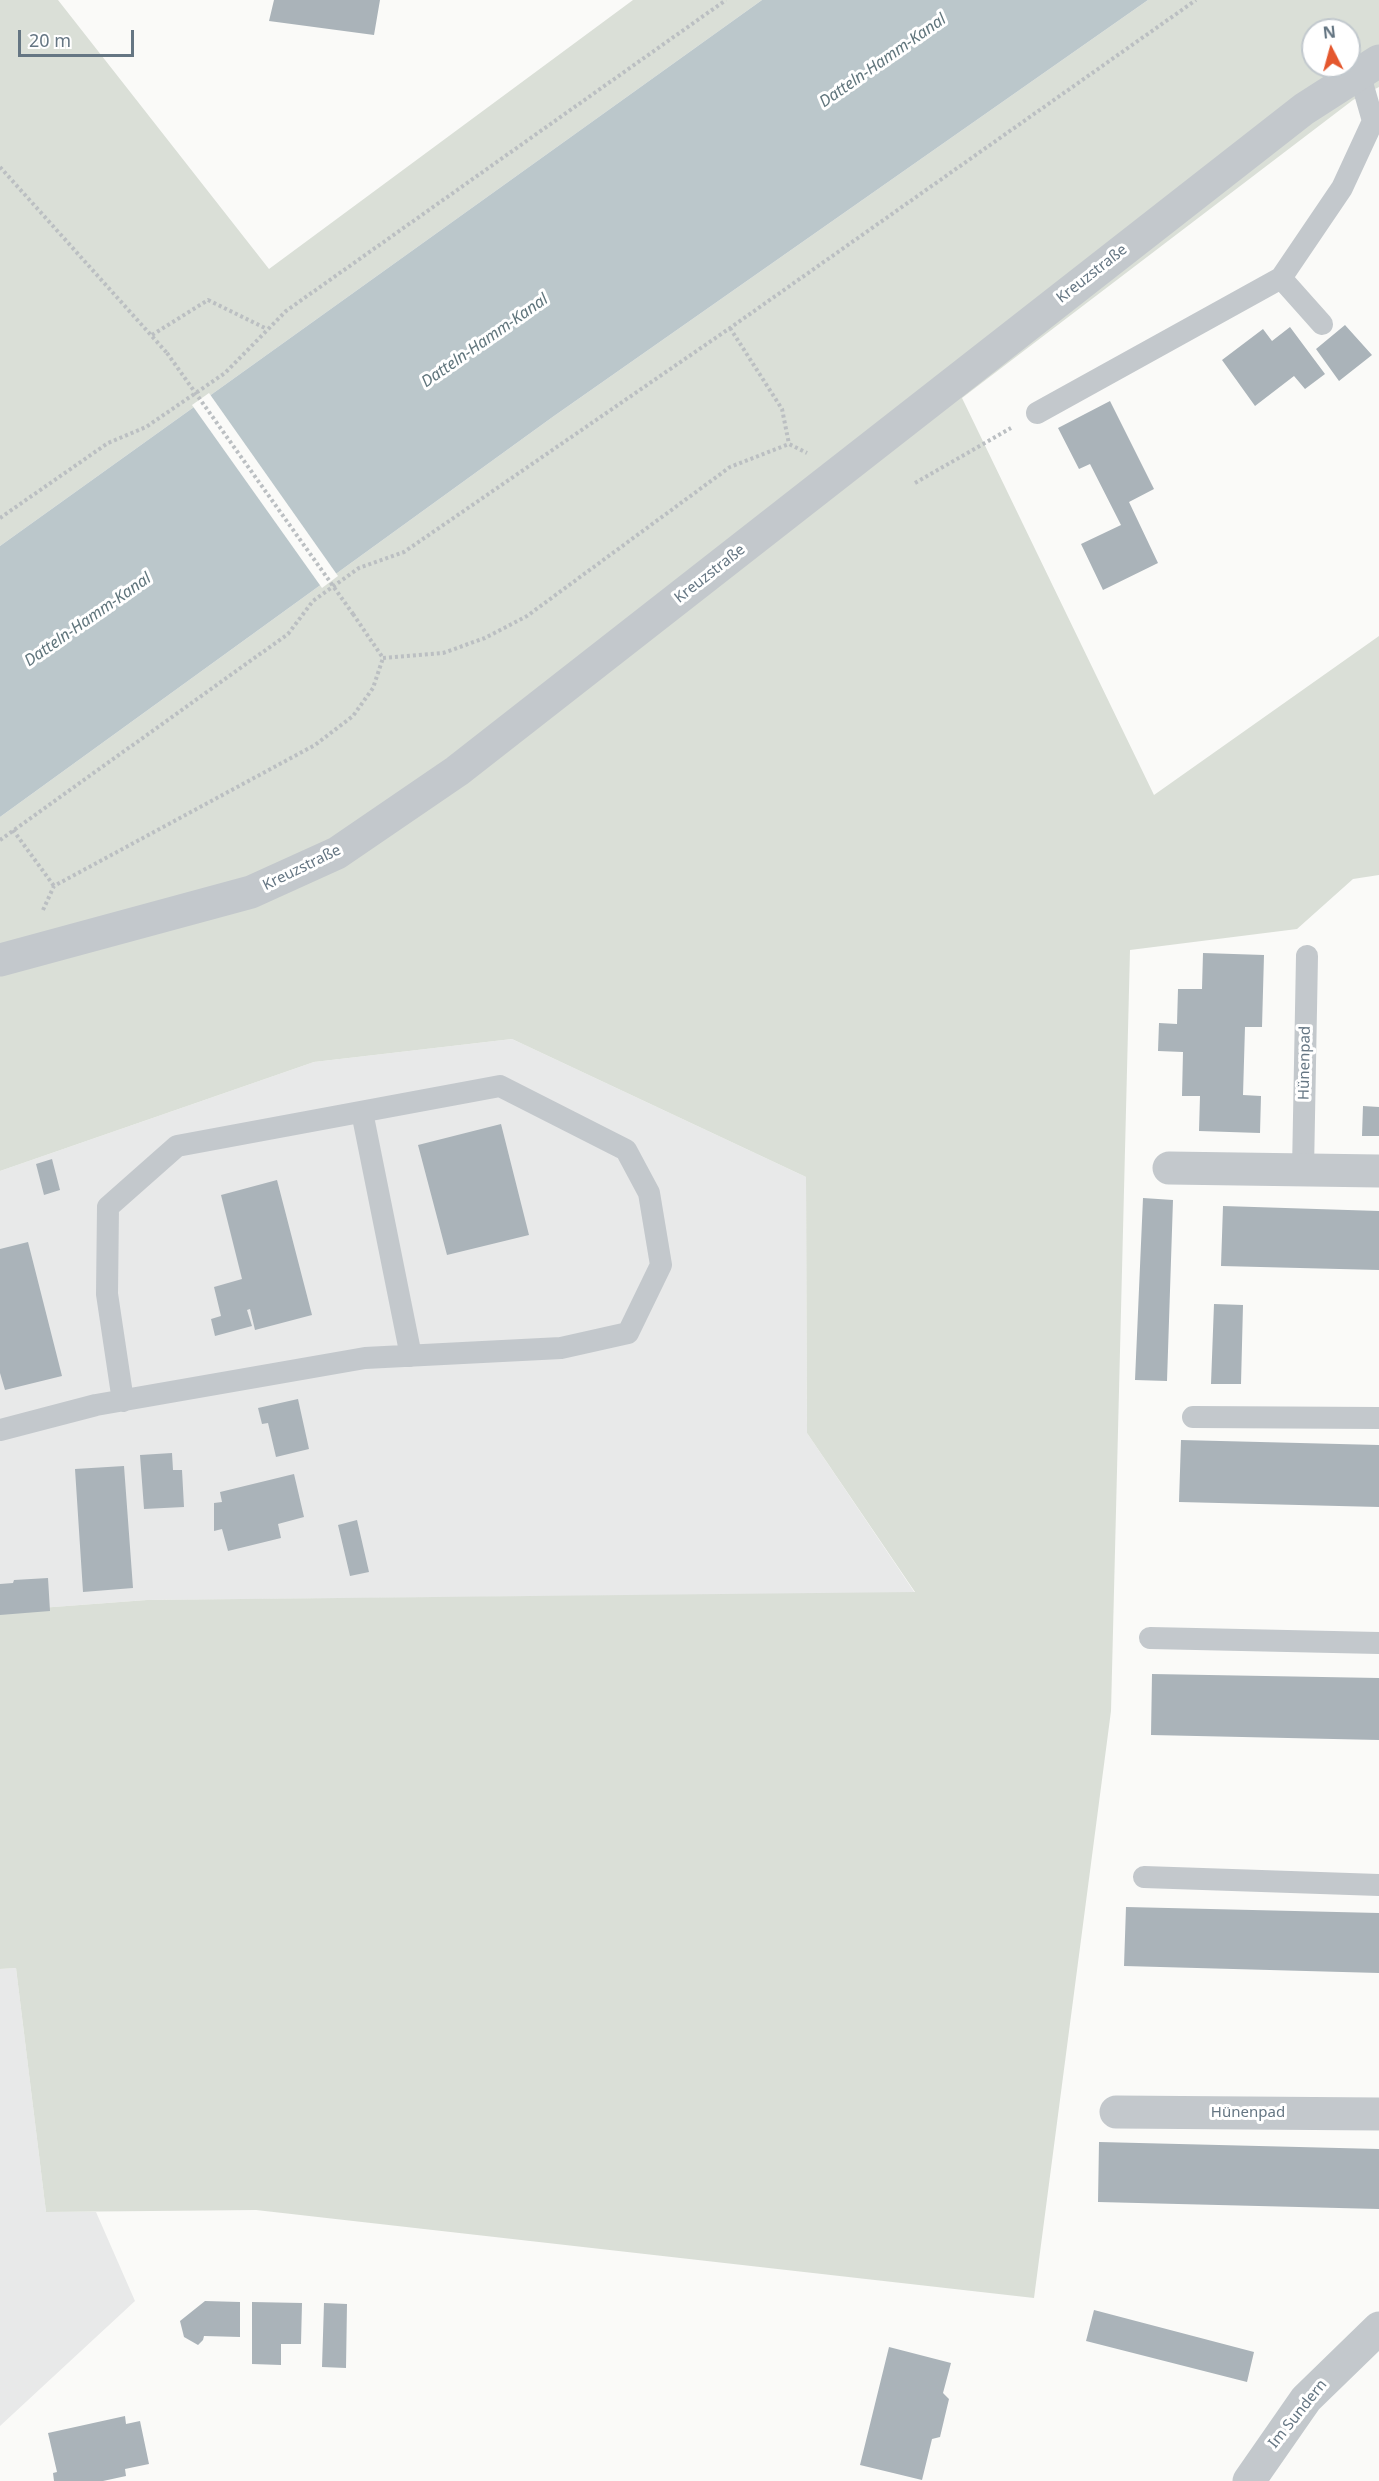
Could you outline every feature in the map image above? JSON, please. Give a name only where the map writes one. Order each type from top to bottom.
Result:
[{"type":"street","name":"Kreuzstraße","points":[[11,956],[251,892],[336,853],[458,771],[1304,109],[1369,66]]},
{"type":"street","points":[[1169,1168],[1379,1171]]},
{"type":"street","name":"Hünenpad","points":[[1116,2112],[1379,2114]]},
{"type":"street","name":"Im Sundern","points":[[1249,2481],[1306,2399],[1379,2328]]},
{"type":"lane","name":"Kreuzstraße","points":[[1038,413],[1281,278],[1342,188],[1373,121],[1369,66]]},
{"type":"lane","points":[[1281,278],[1322,324]]},
{"type":"lane","name":"Hünenpad","points":[[1303,1170],[1307,956]]},
{"type":"lane","points":[[0,1430],[123,1401],[365,1358],[561,1348],[628,1333],[662,1265],[649,1193],[626,1150],[500,1086],[177,1146],[108,1207],[106,1294],[123,1401]]},
{"type":"lane","points":[[362,1112],[411,1356]]},
{"type":"lane","points":[[1193,1417],[1379,1418]]},
{"type":"lane","points":[[1150,1638],[1379,1643]]},
{"type":"lane","points":[[1144,1877],[1379,1885]]},
{"type":"path","points":[[0,518],[108,443],[146,427],[225,373],[286,311],[726,0]]},
{"type":"path","points":[[0,840],[288,634],[313,601],[359,568],[404,552],[730,328],[1196,0]]},
{"type":"path","points":[[0,167],[167,353],[383,658]]},
{"type":"path","points":[[152,335],[208,300],[267,328]]},
{"type":"path","points":[[730,328],[782,409],[789,444]]},
{"type":"path","points":[[915,483],[1038,413]]},
{"type":"path","points":[[383,658],[443,653],[484,638],[527,616],[730,466],[789,444],[844,469]]},
{"type":"path","points":[[11,956],[54,886],[315,745],[353,716],[373,688],[383,658]]},
{"type":"path","points":[[13,830],[54,886]]},
{"type":"shaded area","points":[[0,0],[58,0],[269,269],[633,0],[762,0],[0,546]]},
{"type":"shaded area","points":[[1148,0],[1379,0],[1379,87],[1353,100],[962,398],[1154,795],[1379,636],[1379,875],[1353,879],[1297,929],[1130,950],[1111,1711],[1034,2298],[256,2210],[46,2212],[16,1968],[0,1969],[0,1611],[147,1600],[915,1592],[807,1433],[806,1177],[512,1039],[314,1062],[0,1171],[0,817],[554,416]]},
{"type":"shaded area","points":[[512,1039],[806,1177],[807,1433],[915,1593],[147,1600],[0,1611],[0,1171],[314,1062]]},
{"type":"shaded area","points":[[16,1968],[46,2212],[96,2212],[135,2301],[0,2426],[0,1969]]},
{"type":"water","name":"Datteln-Hamm-Kanal","points":[[762,0],[1148,0],[554,416],[0,817],[0,546]]},
{"type":"pier","points":[[209,393],[338,576],[322,588],[192,405]]},
{"type":"building","points":[[274,0],[380,0],[374,35],[269,21]]},
{"type":"building","points":[[1345,325],[1372,355],[1339,381],[1316,349]]},
{"type":"building","points":[[1290,327],[1325,374],[1305,389],[1294,376],[1255,406],[1222,360],[1263,329],[1272,341]]},
{"type":"building","points":[[1110,401],[1154,489],[1129,502],[1158,563],[1103,590],[1081,544],[1121,525],[1090,464],[1079,469],[1058,428]]},
{"type":"building","points":[[1203,953],[1264,955],[1262,1027],[1245,1027],[1243,1095],[1261,1096],[1260,1133],[1199,1131],[1200,1096],[1182,1096],[1183,1052],[1158,1051],[1159,1023],[1177,1024],[1178,989],[1202,989]]},
{"type":"building","points":[[1363,1106],[1379,1107],[1379,1136],[1362,1136]]},
{"type":"building","points":[[501,1124],[529,1235],[447,1255],[418,1145]]},
{"type":"building","points":[[52,1159],[60,1190],[44,1195],[36,1164]]},
{"type":"building","points":[[277,1180],[312,1315],[255,1330],[250,1309],[247,1310],[252,1326],[215,1336],[211,1319],[221,1316],[214,1287],[242,1279],[221,1195]]},
{"type":"building","points":[[1143,1198],[1173,1200],[1167,1381],[1135,1380]]},
{"type":"building","points":[[1223,1206],[1379,1211],[1379,1270],[1221,1266]]},
{"type":"building","points":[[28,1242],[62,1376],[5,1390],[0,1373],[0,1249]]},
{"type":"building","points":[[1214,1304],[1243,1305],[1241,1384],[1211,1384]]},
{"type":"building","points":[[298,1399],[309,1449],[276,1457],[268,1423],[262,1424],[258,1408]]},
{"type":"building","points":[[1181,1440],[1379,1445],[1379,1507],[1179,1502]]},
{"type":"building","points":[[172,1453],[173,1470],[182,1470],[184,1507],[144,1509],[140,1455]]},
{"type":"building","points":[[124,1466],[133,1588],[83,1592],[75,1469]]},
{"type":"building","points":[[294,1474],[304,1517],[278,1524],[281,1538],[228,1551],[222,1529],[214,1531],[214,1503],[222,1502],[220,1492]]},
{"type":"building","points":[[357,1520],[369,1572],[350,1576],[338,1525]]},
{"type":"building","points":[[48,1578],[50,1611],[0,1615],[0,1584],[13,1583],[14,1580]]},
{"type":"building","points":[[1152,1674],[1379,1678],[1379,1740],[1151,1735]]},
{"type":"building","points":[[1126,1907],[1379,1913],[1379,1973],[1124,1966]]},
{"type":"building","points":[[1099,2142],[1379,2149],[1379,2209],[1098,2202]]},
{"type":"building","points":[[205,2301],[240,2302],[240,2337],[204,2336],[198,2345],[184,2337],[180,2321]]},
{"type":"building","points":[[252,2302],[302,2303],[301,2344],[281,2344],[281,2365],[252,2364]]},
{"type":"building","points":[[324,2303],[347,2304],[346,2368],[322,2367]]},
{"type":"building","points":[[1094,2310],[1254,2352],[1247,2382],[1086,2341]]},
{"type":"building","points":[[889,2347],[951,2363],[943,2393],[949,2399],[940,2437],[932,2439],[922,2480],[860,2465]]},
{"type":"building","points":[[125,2416],[126,2424],[140,2421],[149,2464],[125,2469],[126,2476],[103,2481],[54,2481],[53,2473],[57,2472],[48,2433]]}]
